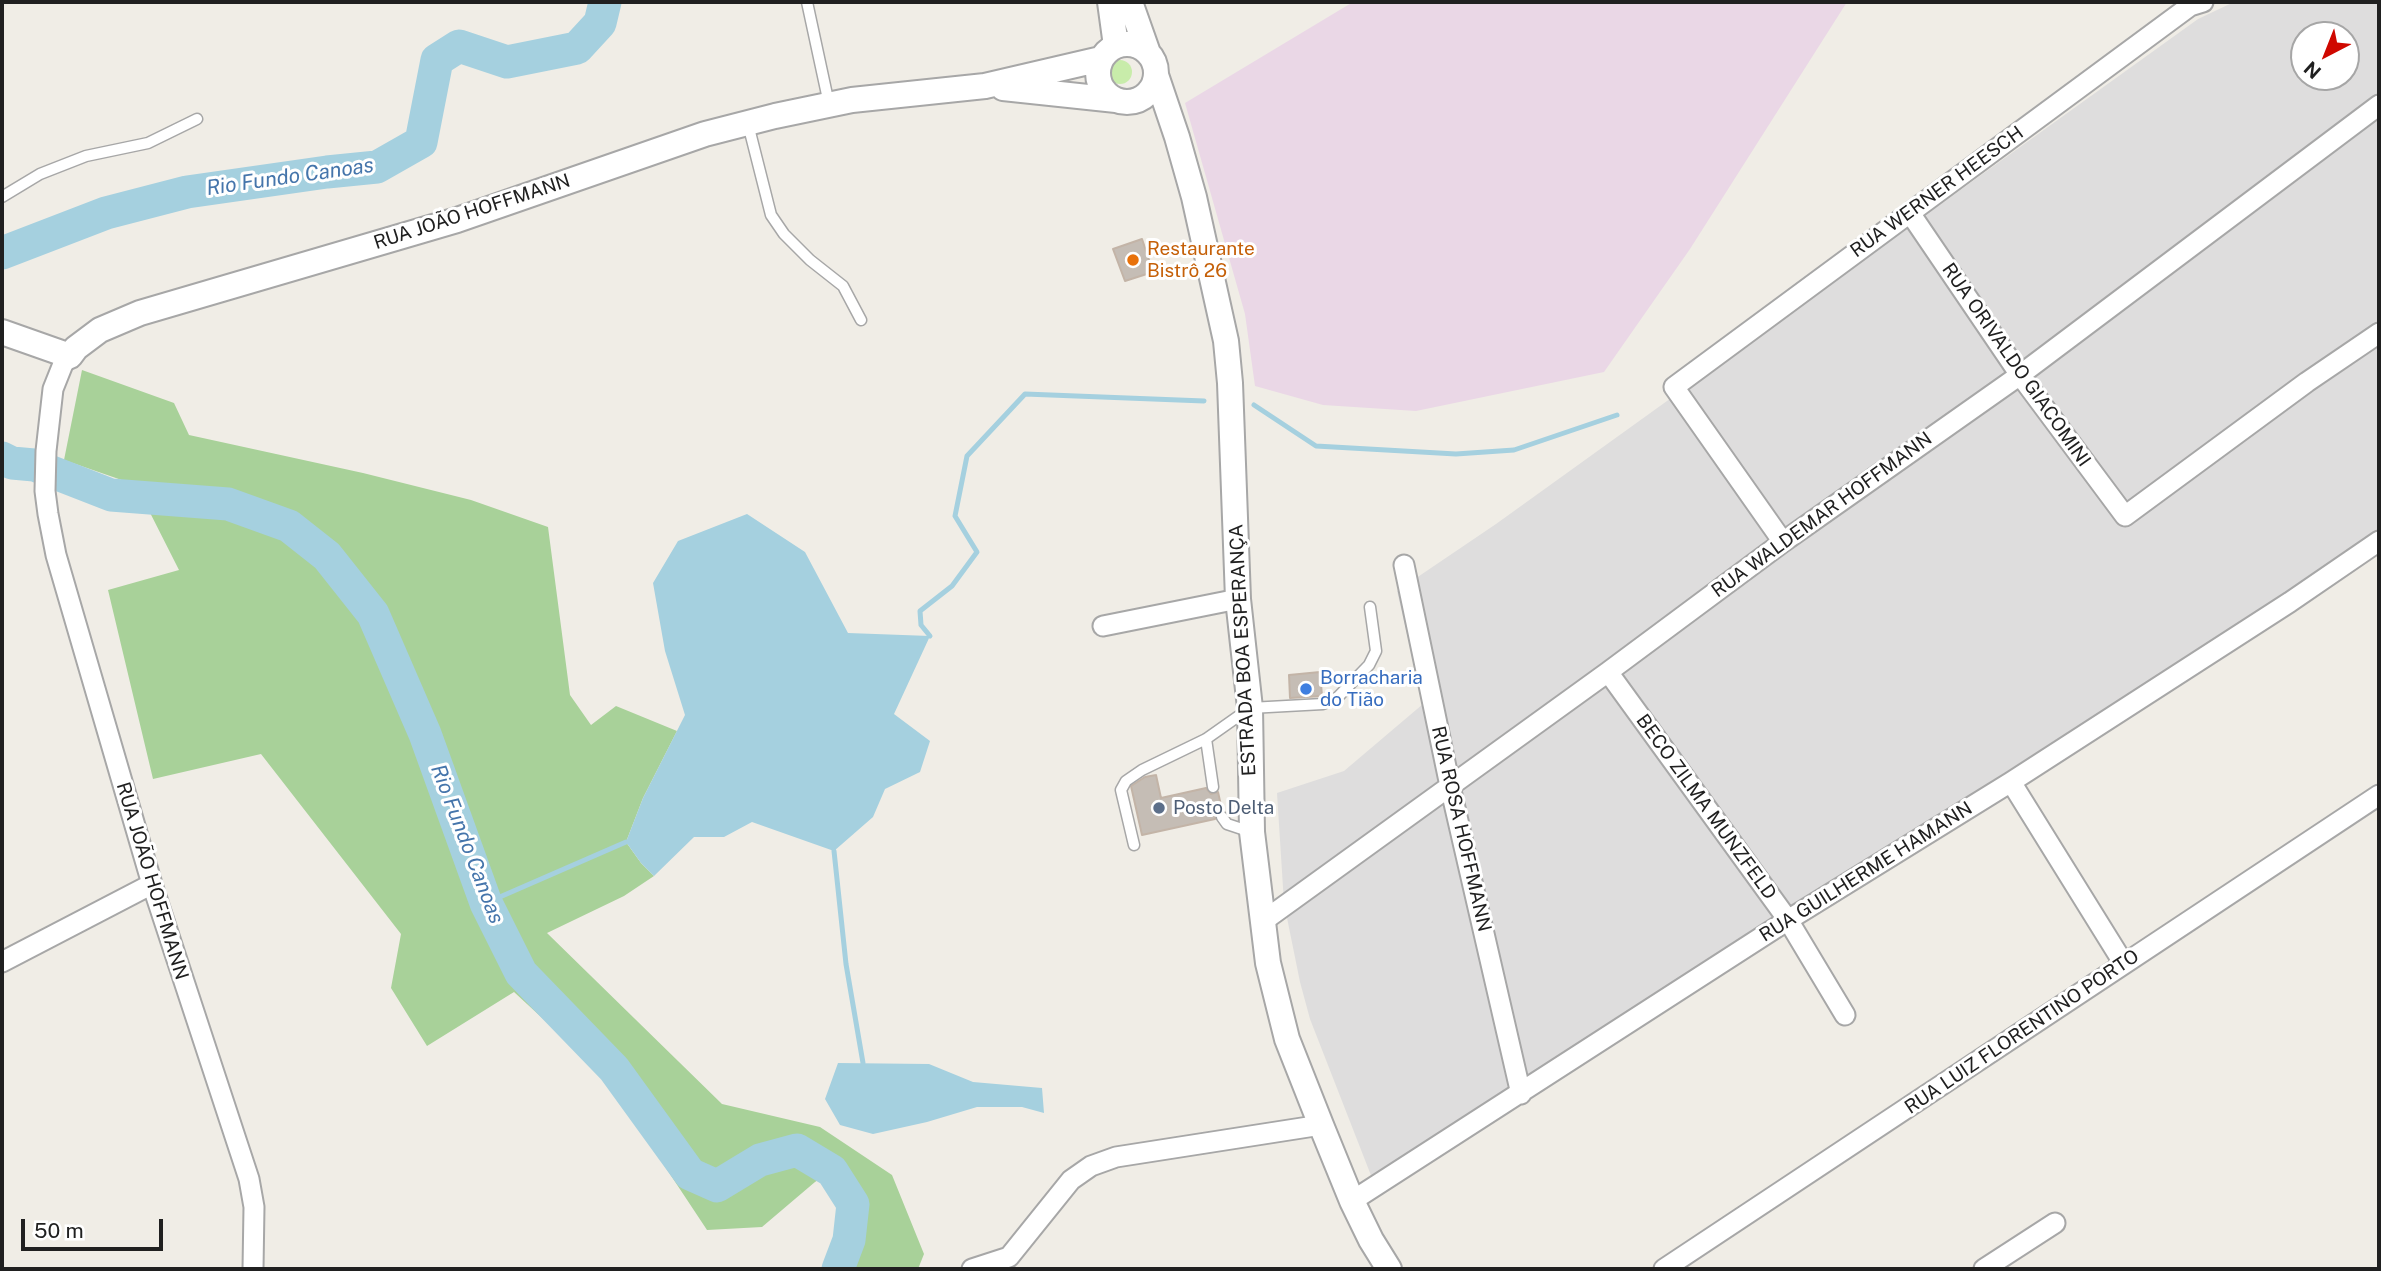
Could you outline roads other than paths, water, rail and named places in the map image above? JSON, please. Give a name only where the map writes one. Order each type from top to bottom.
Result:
[{"type":"street","points":[[1110,2],[1109,53],[1098,69],[1101,88],[1127,100],[1177,137]]},
{"type":"street","name":"ESTRADA BOA ESPERANÇA","points":[[1130,2],[1177,137],[1199,216],[1226,341],[1238,599],[1250,708],[1252,832],[1262,922],[1276,1002],[1287,1038],[1352,1201],[1389,1269]]},
{"type":"street","name":"RUA WERNER HEESCH","points":[[1783,542],[1674,387],[2190,6],[2203,2]]},
{"type":"street","points":[[1109,53],[1133,45],[1152,64],[1151,90],[1127,100]]},
{"type":"street","name":"RUA JOÃO HOFFMANN","points":[[253,1269],[254,1207],[249,1179],[152,884],[56,555],[45,491],[46,451],[53,389],[63,364],[76,348],[100,330],[140,313],[457,220],[705,134],[852,100],[985,86],[1109,53]]},
{"type":"street","name":"RUA JOÃO HOFFMANN","points":[[985,86],[1127,100]]},
{"type":"street","name":"RUA WALDEMAR HOFFMANN","points":[[1262,922],[1783,542],[2020,375],[2379,105]]},
{"type":"street","name":"RUA ORIVALDO GIACOMINI","points":[[1910,213],[2020,375],[2125,516],[2307,382],[2379,333]]},
{"type":"street","points":[[2,332],[70,356]]},
{"type":"street","name":"RUA GUILHERME HAMANN","points":[[1352,1201],[1788,920],[2011,782],[2290,602],[2379,541]]},
{"type":"street","name":"RUA ROSA HOFFMANN","points":[[1404,565],[1450,786],[1521,1094]]},
{"type":"street","points":[[1103,626],[1238,599]]},
{"type":"street","name":"BECO ZILMA MUNZFELD","points":[[1608,671],[1788,920],[1844,1015]]},
{"type":"street","points":[[2011,782],[2124,964]]},
{"type":"street","name":"RUA LUIZ FLORENTINO PORTO","points":[[1664,1269],[2379,794]]},
{"type":"street","points":[[2,962],[152,884]]},
{"type":"street","points":[[972,1269],[1009,1257],[1071,1180],[1091,1166],[1116,1157],[1321,1125]]},
{"type":"street","points":[[1984,1269],[2055,1223]]},
{"type":"lane","points":[[807,2],[830,105]]},
{"type":"lane","points":[[2,197],[40,174],[86,156],[148,143],[197,120]]},
{"type":"lane","points":[[748,122],[771,215],[784,234],[810,260],[843,286],[860,320]]},
{"type":"lane","points":[[1135,845],[1121,790],[1126,781],[1142,770],[1206,739],[1250,708],[1323,704],[1336,699],[1369,665],[1376,651],[1370,607]]},
{"type":"lane","points":[[1206,739],[1213,787]]},
{"type":"lane","points":[[1222,817],[1227,824],[1252,832]]},
{"type":"water","points":[[747,514],[805,552],[848,633],[930,636],[894,714],[930,741],[920,772],[885,789],[873,817],[834,851],[752,822],[724,837],[694,837],[654,876],[626,842],[643,798],[685,715],[665,651],[653,583],[678,541]]},
{"type":"water","points":[[838,1063],[929,1064],[973,1082],[1042,1088],[1044,1113],[1022,1107],[977,1107],[873,1134],[840,1125],[825,1099]]},
{"type":"waterway","name":"Rio Fundo Canoas","points":[[2,253],[106,213],[187,192],[377,167],[421,142],[437,60],[459,46],[507,62],[577,48],[600,23],[605,2]]},
{"type":"waterway","points":[[930,636],[921,625],[920,611],[952,586],[977,552],[955,516],[967,456],[1025,394],[1204,401]]},
{"type":"waterway","points":[[1254,405],[1316,446],[1456,454],[1514,450],[1617,415]]},
{"type":"waterway","name":"Rio Fundo Canoas","points":[[2,458],[12,463],[34,465],[111,495],[228,504],[289,526],[327,556],[373,614],[425,734],[486,903],[521,973],[614,1069],[690,1174],[717,1186],[760,1160],[797,1150],[832,1171],[853,1204],[849,1240],[838,1269]]},
{"type":"waterway","points":[[486,903],[626,842]]},
{"type":"waterway","points":[[834,851],[846,964],[863,1063]]},
{"type":"place","name":"Restaurante Bistrô 26","points":[[1133,260]]},
{"type":"place","name":"Borracharia do Tião","points":[[1306,689]]},
{"type":"place","name":"Posto Delta","points":[[1159,808]]}]
